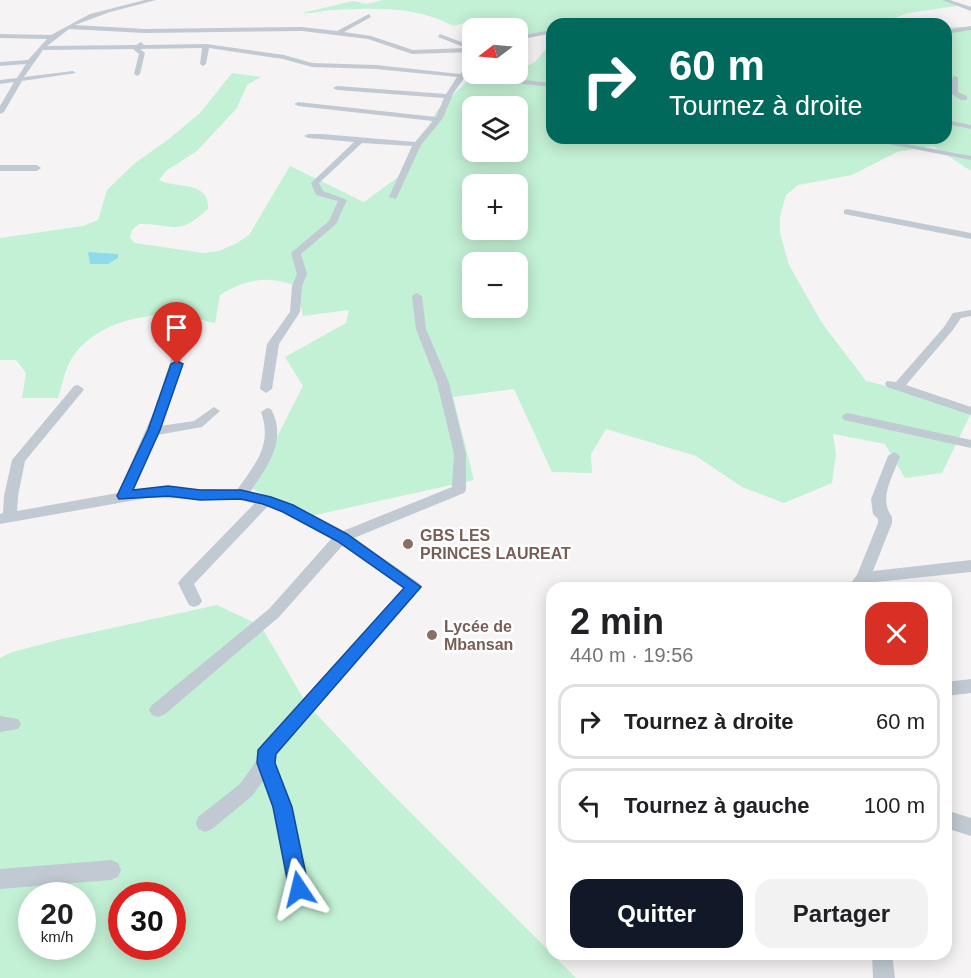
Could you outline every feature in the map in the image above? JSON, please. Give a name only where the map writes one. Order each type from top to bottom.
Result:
[{"type":"street","points":[[0,112],[40,48],[53,37],[69,27],[105,12],[153,0]]},
{"type":"street","points":[[945,0],[971,9]]},
{"type":"street","points":[[329,40],[369,16]]},
{"type":"street","points":[[69,27],[146,31],[302,28],[341,32],[386,41],[412,52],[462,50]]},
{"type":"street","points":[[952,31],[971,28]]},
{"type":"street","points":[[137,74],[142,53],[136,49],[147,37],[146,31]]},
{"type":"street","points":[[528,37],[546,33]]},
{"type":"street","points":[[0,36],[53,37]]},
{"type":"street","points":[[440,36],[462,45]]},
{"type":"street","points":[[40,48],[206,46],[284,57],[312,65],[546,84]]},
{"type":"street","points":[[203,64],[206,46]]},
{"type":"street","points":[[0,64],[32,62]]},
{"type":"street","points":[[0,82],[73,73]]},
{"type":"street","points":[[393,197],[417,144],[438,119],[461,76]]},
{"type":"street","points":[[955,77],[954,93],[963,98]]},
{"type":"street","points":[[337,88],[449,96]]},
{"type":"street","points":[[298,104],[438,119]]},
{"type":"street","points":[[952,123],[971,127]]},
{"type":"street","points":[[308,136],[336,135],[399,145],[417,144]]},
{"type":"street","points":[[266,389],[273,344],[295,312],[297,286],[302,274],[296,253],[333,222],[343,200],[319,193],[315,183],[361,139]]},
{"type":"street","points":[[894,144],[971,158]]},
{"type":"street","points":[[0,168],[37,168]]},
{"type":"street","points":[[847,212],[971,237]]},
{"type":"street","points":[[158,710],[274,613],[342,537],[459,490],[460,454],[442,383],[421,329],[417,296]]},
{"type":"street","points":[[971,313],[957,315],[948,329],[893,385],[971,411]]},
{"type":"street","points":[[123,496],[154,430],[171,385],[188,323]]},
{"type":"street","points":[[78,389],[19,460],[5,518],[123,496],[168,491],[200,495],[241,494],[288,508],[342,537],[414,587],[267,750],[266,763],[282,807],[299,889]]},
{"type":"street","points":[[154,430],[198,424],[214,411]]},
{"type":"street","points":[[241,494],[270,446],[274,428],[267,412]]},
{"type":"street","points":[[848,417],[971,444]]},
{"type":"street","points":[[859,582],[885,523],[885,517],[880,514],[878,499],[894,456]]},
{"type":"street","points":[[194,601],[186,583],[266,500]]},
{"type":"street","points":[[866,582],[971,566]]},
{"type":"street","points":[[952,688],[971,686]]},
{"type":"street","points":[[205,823],[246,790],[266,763]]},
{"type":"street","points":[[952,821],[971,827]]},
{"type":"street","points":[[0,879],[111,870]]},
{"type":"street","points":[[882,960],[884,978]]},
{"type":"green space","points":[[383,0],[948,0],[964,5],[908,13],[894,18],[546,18],[546,33],[528,34],[528,18],[462,18],[462,24],[453,26],[425,15],[395,10],[349,9],[302,13],[353,1],[367,4]]},
{"type":"green space","points":[[952,27],[971,27],[971,171],[933,146],[897,152],[852,175],[798,185],[786,195],[780,216],[780,233],[789,265],[822,323],[866,381],[924,395],[971,413],[942,473],[905,478],[885,444],[833,434],[836,453],[832,483],[784,503],[742,487],[696,456],[606,429],[591,454],[592,473],[552,472],[514,389],[453,397],[474,480],[306,517],[251,488],[303,386],[285,357],[346,323],[349,310],[303,316],[296,286],[267,280],[248,282],[220,295],[215,323],[184,315],[169,315],[137,318],[107,328],[93,336],[72,358],[58,398],[22,398],[26,373],[16,360],[0,360],[0,238],[83,226],[98,220],[107,190],[135,163],[200,113],[232,73],[261,77],[247,85],[237,108],[197,151],[167,170],[159,180],[198,189],[207,200],[208,209],[182,226],[139,224],[132,230],[130,238],[135,243],[203,253],[219,251],[237,243],[249,235],[290,166],[364,202],[401,175],[438,109],[464,84],[528,84],[528,65],[535,62],[546,50],[546,144],[952,144]]},
{"type":"green space","points":[[217,605],[261,626],[306,703],[382,784],[546,948],[546,960],[558,960],[576,978],[0,978],[0,658],[12,652],[62,639]]},
{"type":"water","points":[[88,252],[118,254],[118,258],[108,264],[90,264]]},
{"type":"place","name":"GBS LES PRINCES LAUREAT","points":[[408,544]]},
{"type":"place","name":"Lycée de Mbansan","points":[[432,635]]},
{"type":"route","points":[[177,364],[154,430],[123,496],[168,491],[200,495],[241,494],[266,500],[288,508],[342,537],[414,587],[267,750],[266,763],[290,837],[299,889]]}]
